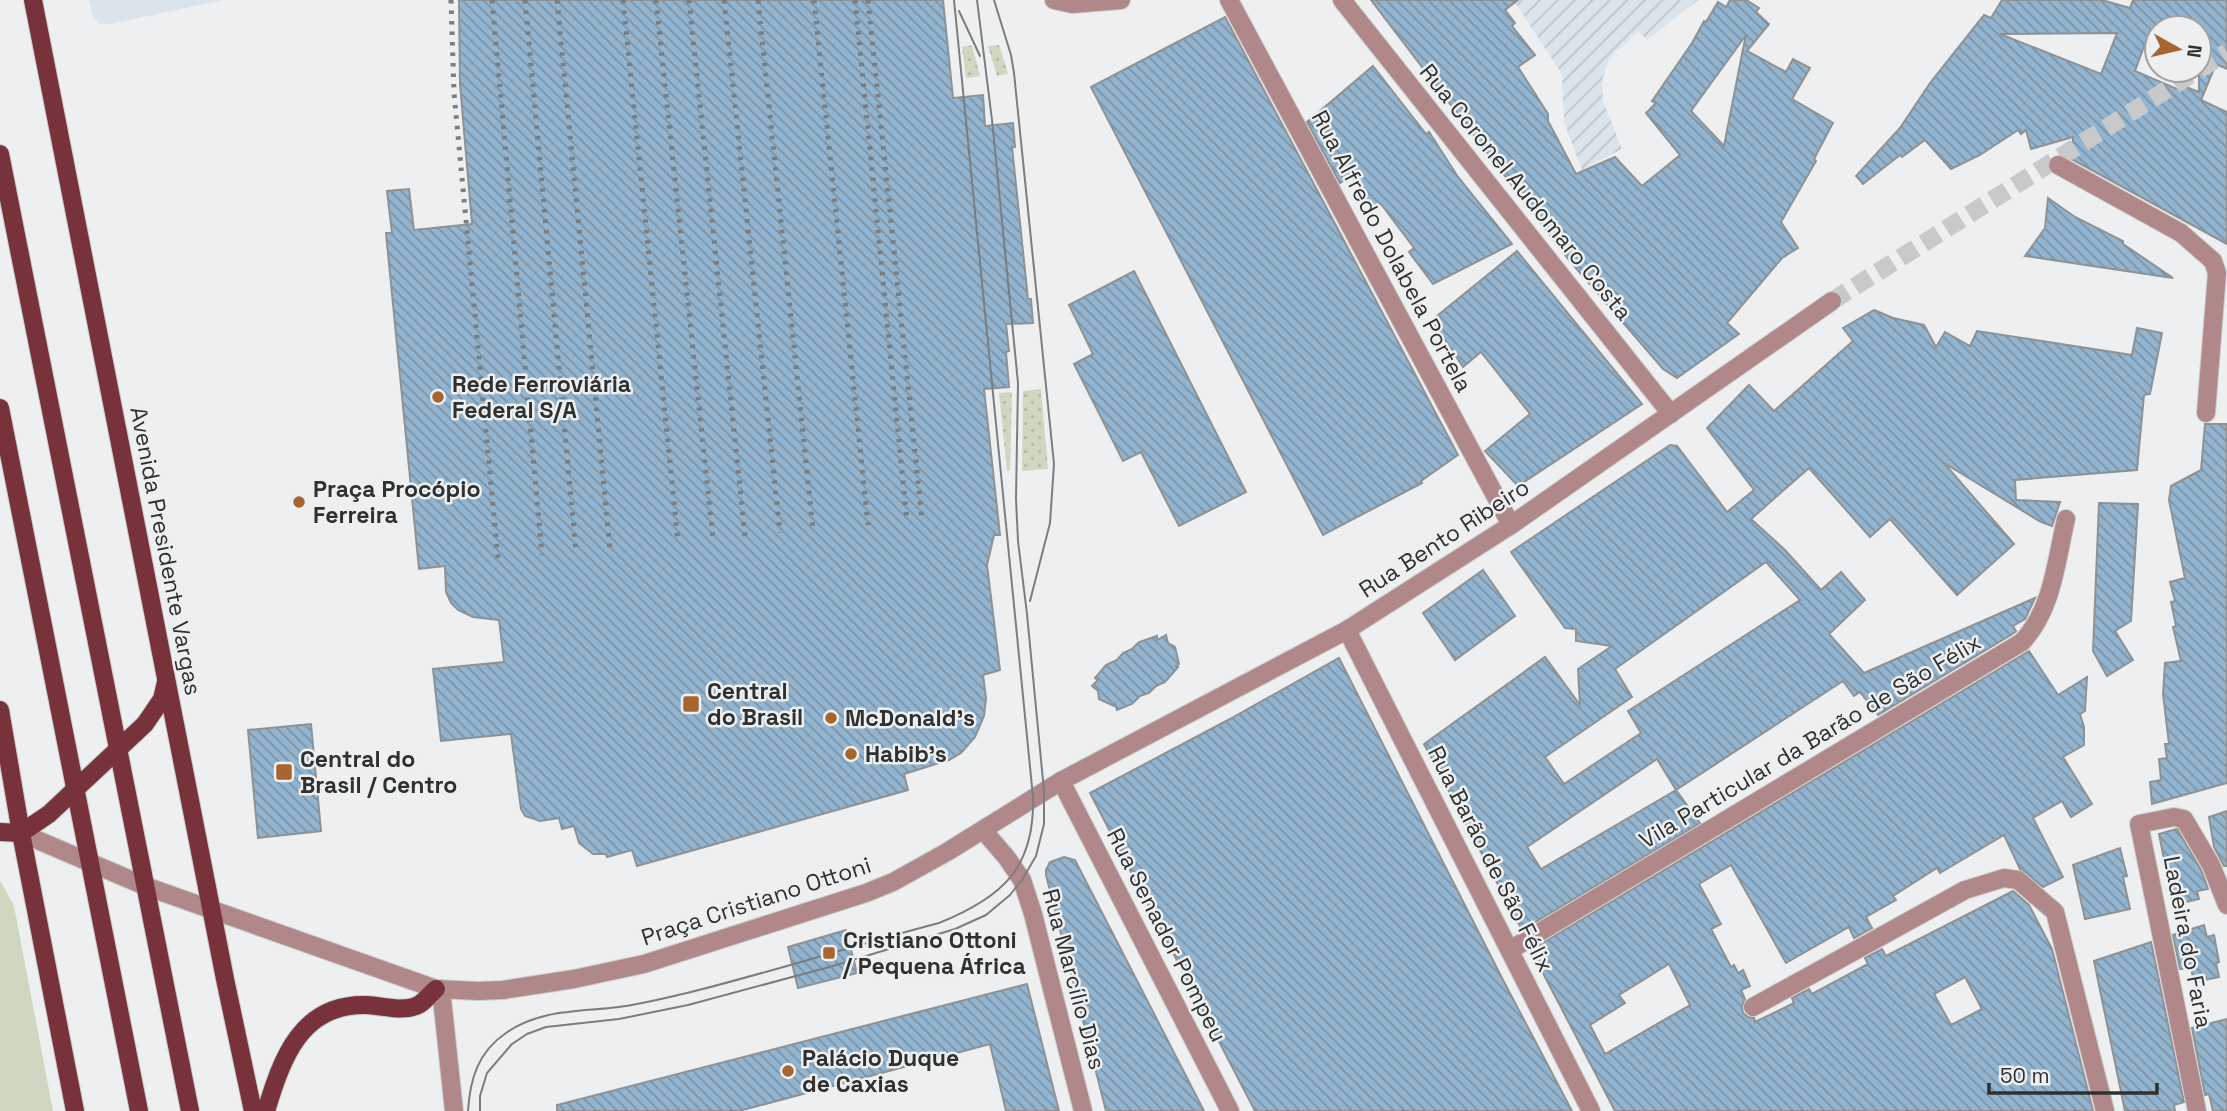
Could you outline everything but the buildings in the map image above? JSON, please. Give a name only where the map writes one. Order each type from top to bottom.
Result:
[{"type":"main road","name":"Avenida Presidente Vargas","points":[[33,0],[211,910],[253,1111]]},
{"type":"main road","points":[[0,154],[190,1111]]},
{"type":"main road","points":[[0,408],[139,1111]]},
{"type":"main road","points":[[0,832],[21,833],[49,814],[119,750],[158,707],[166,678]]},
{"type":"main road","points":[[0,710],[75,1111]]},
{"type":"main road","points":[[266,1111],[284,1059],[294,1040],[307,1026],[328,1013],[345,1007],[368,1005],[408,1008],[420,1004],[438,989]]},
{"type":"street","points":[[1054,0],[1081,4],[1121,0]]},
{"type":"street","name":"Rua Alfredo Dolabela Portela","points":[[1229,0],[1511,525]]},
{"type":"street","name":"Rua Coronel Audomaro Costa","points":[[1342,0],[1671,414]]},
{"type":"street","points":[[2058,164],[2171,227],[2213,261],[2217,273],[2206,413]]},
{"type":"street","name":"Rua Bento Ribeiro","points":[[1061,781],[1347,630],[1511,525],[1832,301]]},
{"type":"street","name":"Vila Particular da Barão de São Félix","points":[[1510,950],[2022,642],[2033,630],[2043,612],[2066,519]]},
{"type":"street","name":"Rua Barão de São Félix","points":[[1347,630],[1591,1111]]},
{"type":"street","name":"Praça Cristiano Ottoni","points":[[438,989],[503,990],[644,964],[875,889],[947,852],[1061,781]]},
{"type":"street","name":"Rua Senador Pompeu","points":[[1061,781],[1230,1111]]},
{"type":"street","name":"Ladeira do Faria","points":[[2197,1111],[2139,824],[2175,817],[2184,819],[2211,866],[2227,905]]},
{"type":"street","name":"Rua Marcílio Dias","points":[[983,830],[1022,880],[1083,1111]]},
{"type":"street","points":[[21,833],[145,886],[438,989],[454,1111]]},
{"type":"street","points":[[1753,1007],[1965,890],[2004,878],[2018,880],[2055,912],[2105,1111]]},
{"type":"shaded area","points":[[89,0],[223,0],[111,24],[99,24],[92,14]]},
{"type":"shaded area","points":[[1513,0],[1698,0],[1647,40],[1638,31],[1612,56],[1602,82],[1603,101],[1622,149],[1582,170],[1564,122],[1562,74]]},
{"type":"green space","points":[[972,45],[980,76],[966,78],[962,47]]},
{"type":"green space","points":[[999,45],[1008,74],[997,76],[988,46]]},
{"type":"green space","points":[[1041,389],[1048,469],[1022,471],[1023,391]]},
{"type":"green space","points":[[1012,392],[1010,471],[1007,471],[999,393]]},
{"type":"green space","points":[[0,880],[14,906],[53,1111],[0,1111]]},
{"type":"tunnel","points":[[2213,61],[2227,52]]},
{"type":"tunnel","points":[[1832,301],[2176,84]]},
{"type":"tram line","points":[[468,1111],[471,1088],[482,1058],[496,1040],[519,1025],[546,1016],[627,1006],[687,993],[939,923],[980,903],[997,891],[1010,878],[1028,844],[1033,797],[954,0]]},
{"type":"tram line","points":[[480,1111],[480,1096],[487,1073],[512,1044],[527,1034],[546,1027],[619,1019],[688,1005],[833,966],[955,929],[986,915],[1010,895],[1036,856],[1044,824],[1044,791],[1018,541],[1018,383],[992,120],[977,0]]},
{"type":"tram line","points":[[994,0],[1014,73],[1054,464],[1050,523],[1030,601]]},
{"type":"tram line","points":[[959,11],[980,56]]},
{"type":"railway","points":[[451,0],[454,93],[498,559]]},
{"type":"railway","points":[[492,0],[542,555]]},
{"type":"railway","points":[[525,0],[576,552]]},
{"type":"railway","points":[[557,0],[610,549]]},
{"type":"railway","points":[[623,0],[678,542]]},
{"type":"railway","points":[[656,0],[713,539]]},
{"type":"railway","points":[[689,0],[745,536]]},
{"type":"railway","points":[[724,0],[780,533]]},
{"type":"railway","points":[[758,0],[813,530]]},
{"type":"railway","points":[[814,0],[868,525]]},
{"type":"railway","points":[[855,0],[907,522]]},
{"type":"railway","points":[[868,0],[922,520]]},
{"type":"place","name":"Rede Ferroviária Federal S/A","points":[[438,397]]},
{"type":"place","name":"Praça Procópio Ferreira","points":[[299,502]]},
{"type":"place","name":"Central do Brasil","points":[[691,704]]},
{"type":"place","name":"McDonald's","points":[[831,718]]},
{"type":"place","name":"Habib's","points":[[851,754]]},
{"type":"place","name":"Central do Brasil / Centro","points":[[284,772]]},
{"type":"place","name":"Cristiano Ottoni / Pequena África","points":[[829,953]]},
{"type":"place","name":"Palácio Duque de Caxias","points":[[788,1071]]}]
